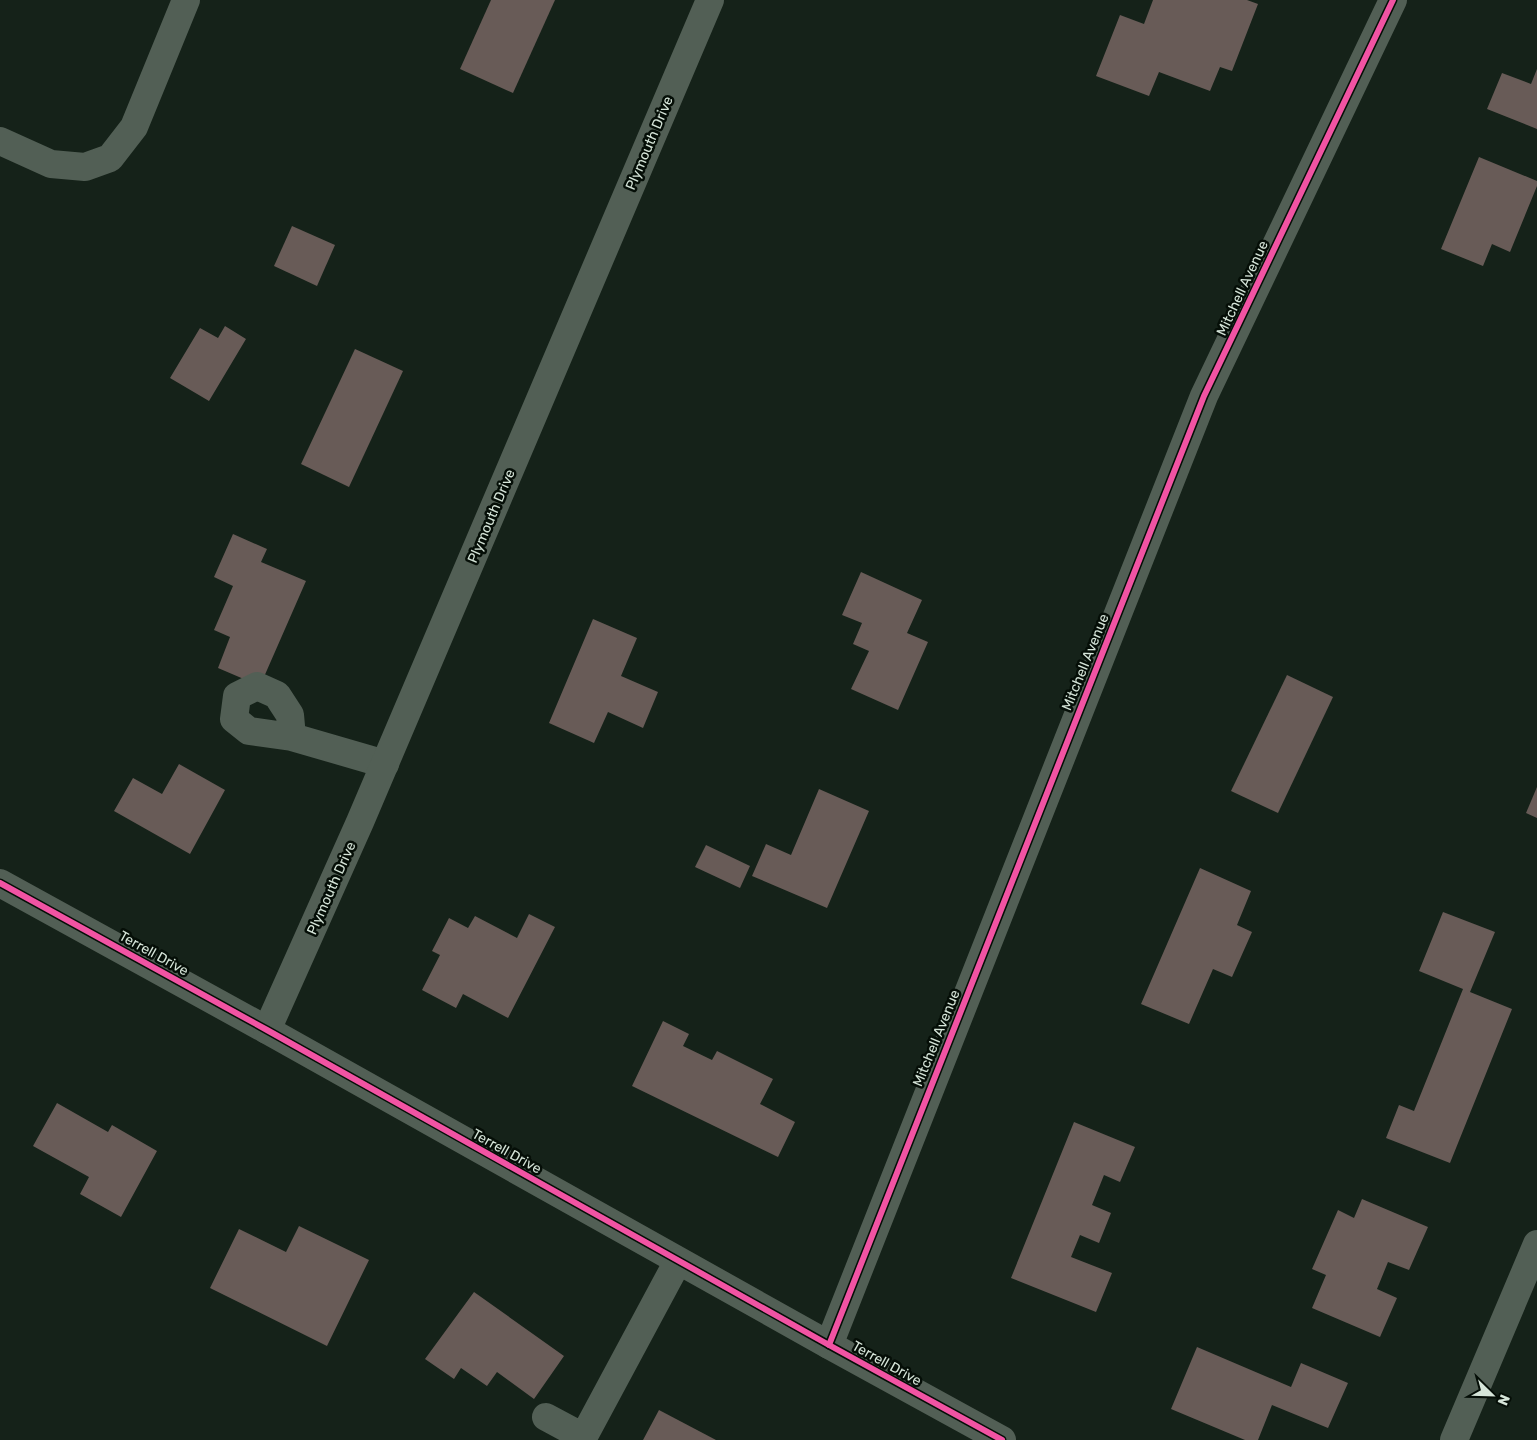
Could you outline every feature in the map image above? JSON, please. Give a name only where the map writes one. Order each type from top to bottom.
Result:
[{"type":"street","points":[[0,141],[51,164],[85,167],[110,158],[134,127],[186,0]]},
{"type":"street","name":"Plymouth Drive","points":[[267,1030],[385,764],[710,0]]},
{"type":"street","name":"Mitchell Avenue","points":[[828,1345],[1204,396],[1393,0]]},
{"type":"street","points":[[292,737],[385,764]]},
{"type":"street","name":"Terrell Drive","points":[[0,883],[267,1030],[828,1345],[1002,1440]]},
{"type":"street","points":[[1454,1440],[1537,1244]]},
{"type":"street","points":[[546,1417],[584,1436],[678,1261]]},
{"type":"building","points":[[491,0],[555,0],[513,93],[460,69]]},
{"type":"building","points":[[1153,0],[1247,0],[1258,4],[1232,71],[1220,67],[1210,91],[1159,72],[1149,96],[1096,76],[1120,15],[1144,24]]},
{"type":"building","points":[[1537,69],[1537,129],[1487,109],[1502,73],[1531,84]]},
{"type":"building","points":[[1479,157],[1537,181],[1537,186],[1510,252],[1492,244],[1483,266],[1441,249]]},
{"type":"building","points":[[292,226],[335,245],[317,286],[274,266]]},
{"type":"building","points":[[225,326],[246,339],[209,401],[170,378],[200,328],[218,338]]},
{"type":"building","points":[[355,349],[403,371],[349,487],[301,464]]},
{"type":"building","points":[[233,534],[267,549],[261,562],[306,581],[260,686],[218,668],[230,637],[214,630],[233,586],[214,577]]},
{"type":"building","points":[[861,572],[922,600],[907,633],[928,642],[898,710],[851,689],[869,651],[853,644],[862,623],[842,615]]},
{"type":"building","points":[[593,619],[637,638],[621,676],[658,692],[643,728],[608,712],[594,743],[549,723]]},
{"type":"building","points":[[1287,675],[1333,697],[1278,813],[1231,791]]},
{"type":"building","points":[[179,764],[225,790],[190,854],[114,811],[133,778],[162,794]]},
{"type":"building","points":[[1537,787],[1537,818],[1526,813]]},
{"type":"building","points":[[819,789],[869,811],[827,908],[752,876],[766,844],[791,855]]},
{"type":"building","points":[[706,845],[750,866],[740,888],[695,867]]},
{"type":"building","points":[[1200,868],[1251,891],[1237,925],[1252,932],[1232,977],[1213,969],[1189,1024],[1141,1004]]},
{"type":"building","points":[[1443,912],[1495,932],[1470,992],[1512,1009],[1450,1163],[1386,1138],[1399,1105],[1414,1111],[1463,989],[1419,971]]},
{"type":"building","points":[[529,914],[555,927],[508,1018],[463,994],[456,1008],[422,990],[440,955],[432,951],[449,918],[468,928],[475,916],[517,938]]},
{"type":"building","points":[[663,1021],[689,1034],[683,1046],[712,1060],[717,1051],[773,1079],[760,1104],[795,1122],[778,1157],[632,1086]]},
{"type":"building","points":[[57,1103],[108,1132],[112,1125],[157,1151],[121,1217],[80,1194],[89,1177],[33,1146]]},
{"type":"building","points":[[1074,1122],[1135,1147],[1120,1182],[1104,1175],[1092,1205],[1111,1213],[1099,1243],[1080,1235],[1071,1257],[1112,1273],[1096,1312],[1011,1278]]},
{"type":"building","points":[[1362,1199],[1428,1227],[1409,1270],[1388,1262],[1377,1289],[1397,1298],[1380,1337],[1312,1308],[1326,1275],[1312,1269],[1338,1210],[1354,1218]]},
{"type":"building","points":[[299,1226],[369,1260],[327,1346],[210,1288],[239,1229],[286,1252]]},
{"type":"building","points":[[474,1292],[564,1356],[534,1399],[497,1372],[487,1386],[461,1368],[454,1379],[425,1359]]},
{"type":"building","points":[[1197,1347],[1291,1387],[1301,1363],[1348,1383],[1328,1428],[1272,1405],[1258,1440],[1245,1440],[1171,1409]]},
{"type":"building","points":[[659,1410],[716,1440],[643,1440]]},
{"type":"cycle path","points":[[829,1345],[1204,396],[1393,0]]},
{"type":"cycle path","points":[[0,883],[1002,1440]]}]
